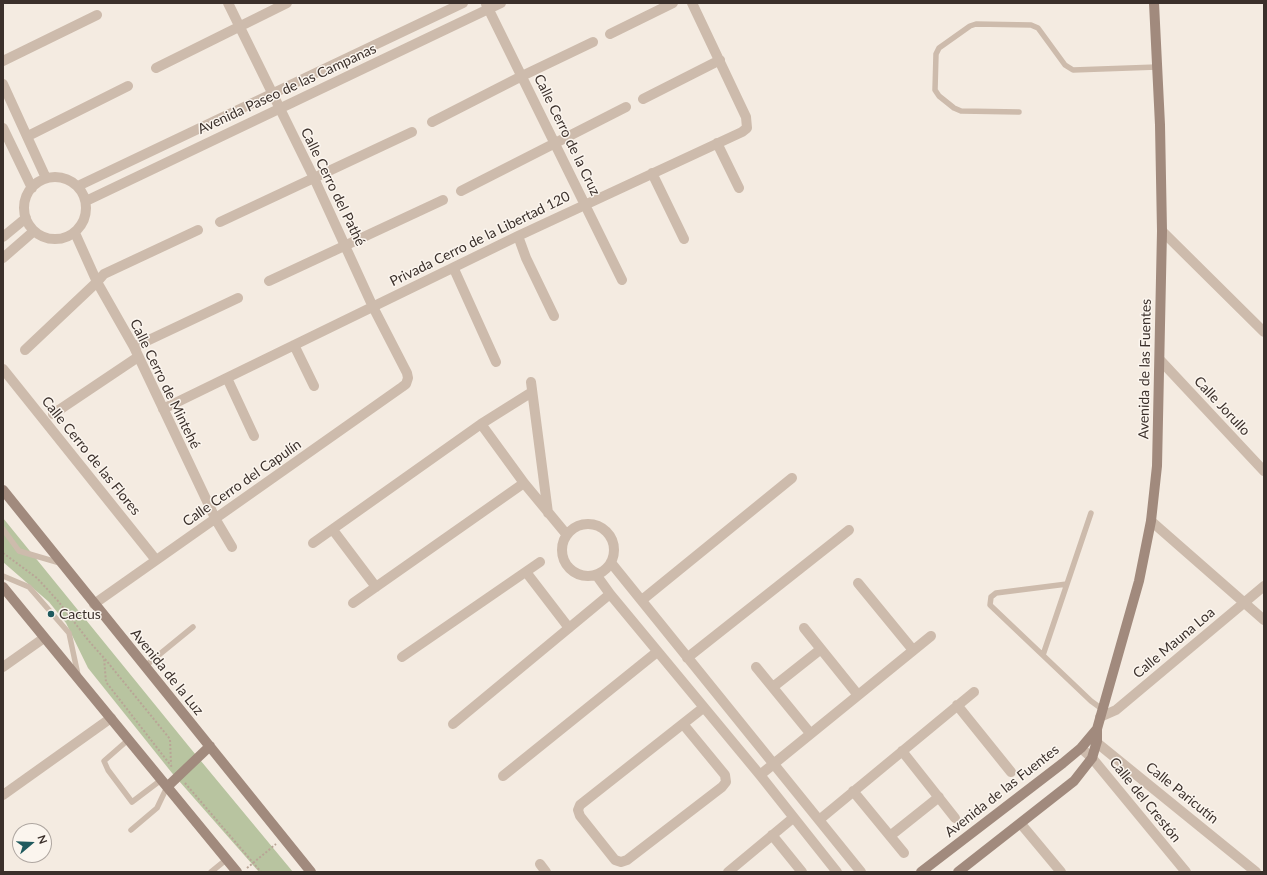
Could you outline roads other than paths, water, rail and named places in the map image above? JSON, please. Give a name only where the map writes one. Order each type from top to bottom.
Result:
[{"type":"main road","name":"Avenida de las Fuentes","points":[[921,872],[1093,739],[1140,581],[1151,521],[1157,466],[1160,360],[1162,231],[1154,3]]},
{"type":"main road","name":"Avenida de la Luz","points":[[3,490],[144,667],[210,746],[311,872]]},
{"type":"main road","points":[[3,587],[237,872]]},
{"type":"main road","points":[[958,872],[1074,781],[1092,758],[1093,739]]},
{"type":"main road","points":[[164,784],[179,776],[210,746]]},
{"type":"street","name":"Calle Cerro del Pathé","points":[[228,3],[314,178],[373,307],[407,372],[406,384]]},
{"type":"street","points":[[156,68],[240,28],[287,3]]},
{"type":"street","name":"Avenida Paseo de las Campanas","points":[[78,186],[273,95],[463,3]]},
{"type":"street","name":"Avenida Paseo de las Campanas","points":[[86,201],[487,6],[501,3]]},
{"type":"street","points":[[610,34],[673,3]]},
{"type":"street","points":[[643,99],[720,60],[692,3]]},
{"type":"street","name":"Calle Cerro de la Cruz","points":[[487,6],[622,280]]},
{"type":"street","points":[[3,61],[97,15]]},
{"type":"street","points":[[432,122],[593,42]]},
{"type":"street","name":"Privada Cerro de la Libertad 120","points":[[163,409],[518,236],[742,132],[747,128],[746,117],[720,60]]},
{"type":"street","points":[[3,84],[46,178]]},
{"type":"street","points":[[28,136],[128,86]]},
{"type":"street","points":[[461,191],[626,107]]},
{"type":"street","points":[[3,128],[32,188]]},
{"type":"street","points":[[220,222],[412,132]]},
{"type":"street","points":[[717,143],[739,188]]},
{"type":"street","points":[[652,173],[684,239]]},
{"type":"street","points":[[56,177],[68,179],[78,186],[86,201],[86,213],[82,224],[74,233],[62,238],[48,238],[34,231],[26,218],[25,204],[32,188],[46,178],[56,177]]},
{"type":"street","points":[[269,281],[345,244],[443,200]]},
{"type":"street","points":[[3,236],[26,218]]},
{"type":"street","points":[[25,350],[104,274],[198,230]]},
{"type":"street","points":[[3,258],[34,231]]},
{"type":"street","points":[[1162,231],[1264,332]]},
{"type":"street","name":"Calle Cerro de Mintehé","points":[[74,233],[97,282],[134,347],[216,520],[232,547]]},
{"type":"street","points":[[518,236],[526,258],[554,316]]},
{"type":"street","points":[[454,268],[496,362]]},
{"type":"street","points":[[134,347],[238,298]]},
{"type":"street","points":[[294,345],[314,386]]},
{"type":"street","points":[[53,414],[138,357]]},
{"type":"street","name":"Calle Jorullo","points":[[1160,360],[1264,472]]},
{"type":"street","name":"Calle Cerro de las Flores","points":[[3,369],[156,560]]},
{"type":"street","points":[[227,378],[254,436]]},
{"type":"street","points":[[531,382],[548,513]]},
{"type":"street","name":"Calle Cerro del Capulín","points":[[94,604],[216,520],[406,384]]},
{"type":"street","points":[[313,544],[481,424],[532,392]]},
{"type":"street","points":[[481,424],[524,483],[567,535]]},
{"type":"street","points":[[642,600],[792,478]]},
{"type":"street","points":[[353,603],[524,483]]},
{"type":"street","points":[[1151,521],[1264,620]]},
{"type":"street","points":[[582,524],[592,524],[603,528],[610,536],[614,544],[615,554],[612,564],[597,576],[582,576],[568,568],[563,558],[562,548],[567,535],[572,529],[582,524]]},
{"type":"street","points":[[333,530],[376,587]]},
{"type":"street","points":[[687,658],[849,530]]},
{"type":"street","points":[[402,657],[540,562]]},
{"type":"street","points":[[612,564],[861,872]]},
{"type":"street","points":[[526,572],[569,628]]},
{"type":"street","points":[[597,576],[702,708],[760,775],[837,872]]},
{"type":"street","points":[[858,583],[913,650]]},
{"type":"street","name":"Calle Mauna Loa","points":[[1101,713],[1116,710],[1264,586]]},
{"type":"street","points":[[453,724],[610,594]]},
{"type":"street","points":[[804,628],[858,695]]},
{"type":"street","points":[[760,775],[931,636]]},
{"type":"street","points":[[3,667],[44,638]]},
{"type":"street","points":[[773,686],[821,649]]},
{"type":"street","points":[[503,776],[657,652]]},
{"type":"street","points":[[756,666],[810,733]]},
{"type":"street","points":[[819,820],[974,692]]},
{"type":"street","points":[[957,705],[1011,772]]},
{"type":"street","points":[[683,724],[725,775],[726,782],[722,788],[640,850],[621,862],[615,860],[580,816],[578,810],[580,805],[702,708]]},
{"type":"street","points":[[3,795],[111,718]]},
{"type":"street","name":"Calle Paricutín","points":[[1093,739],[1256,872]]},
{"type":"street","name":"Calle del Crestón","points":[[1080,748],[1092,758],[1186,872]]},
{"type":"street","points":[[902,751],[955,818]]},
{"type":"street","points":[[853,791],[904,853]]},
{"type":"street","points":[[890,836],[938,797]]},
{"type":"street","points":[[728,872],[793,818]]},
{"type":"street","points":[[1021,824],[1061,872]]},
{"type":"street","points":[[772,835],[802,872]]},
{"type":"lane","points":[[1019,112],[961,111],[954,108],[939,96],[936,90],[936,54],[939,48],[970,26],[976,24],[1031,25],[1038,28],[1065,65],[1072,70],[1157,67]]},
{"type":"lane","points":[[1043,655],[1091,513]]},
{"type":"lane","points":[[3,529],[19,551],[62,564]]},
{"type":"lane","points":[[3,576],[28,587],[69,633],[79,680]]},
{"type":"lane","points":[[1067,584],[996,593],[991,597],[990,605],[1091,701],[1101,713]]},
{"type":"lane","points":[[144,667],[193,627]]},
{"type":"lane","points":[[128,740],[104,761],[108,770],[132,802],[164,784]]},
{"type":"lane","points":[[131,830],[157,808],[164,784]]},
{"type":"lane","points":[[212,872],[227,859]]},
{"type":"place","name":"Cactus","points":[[51,614]]}]
